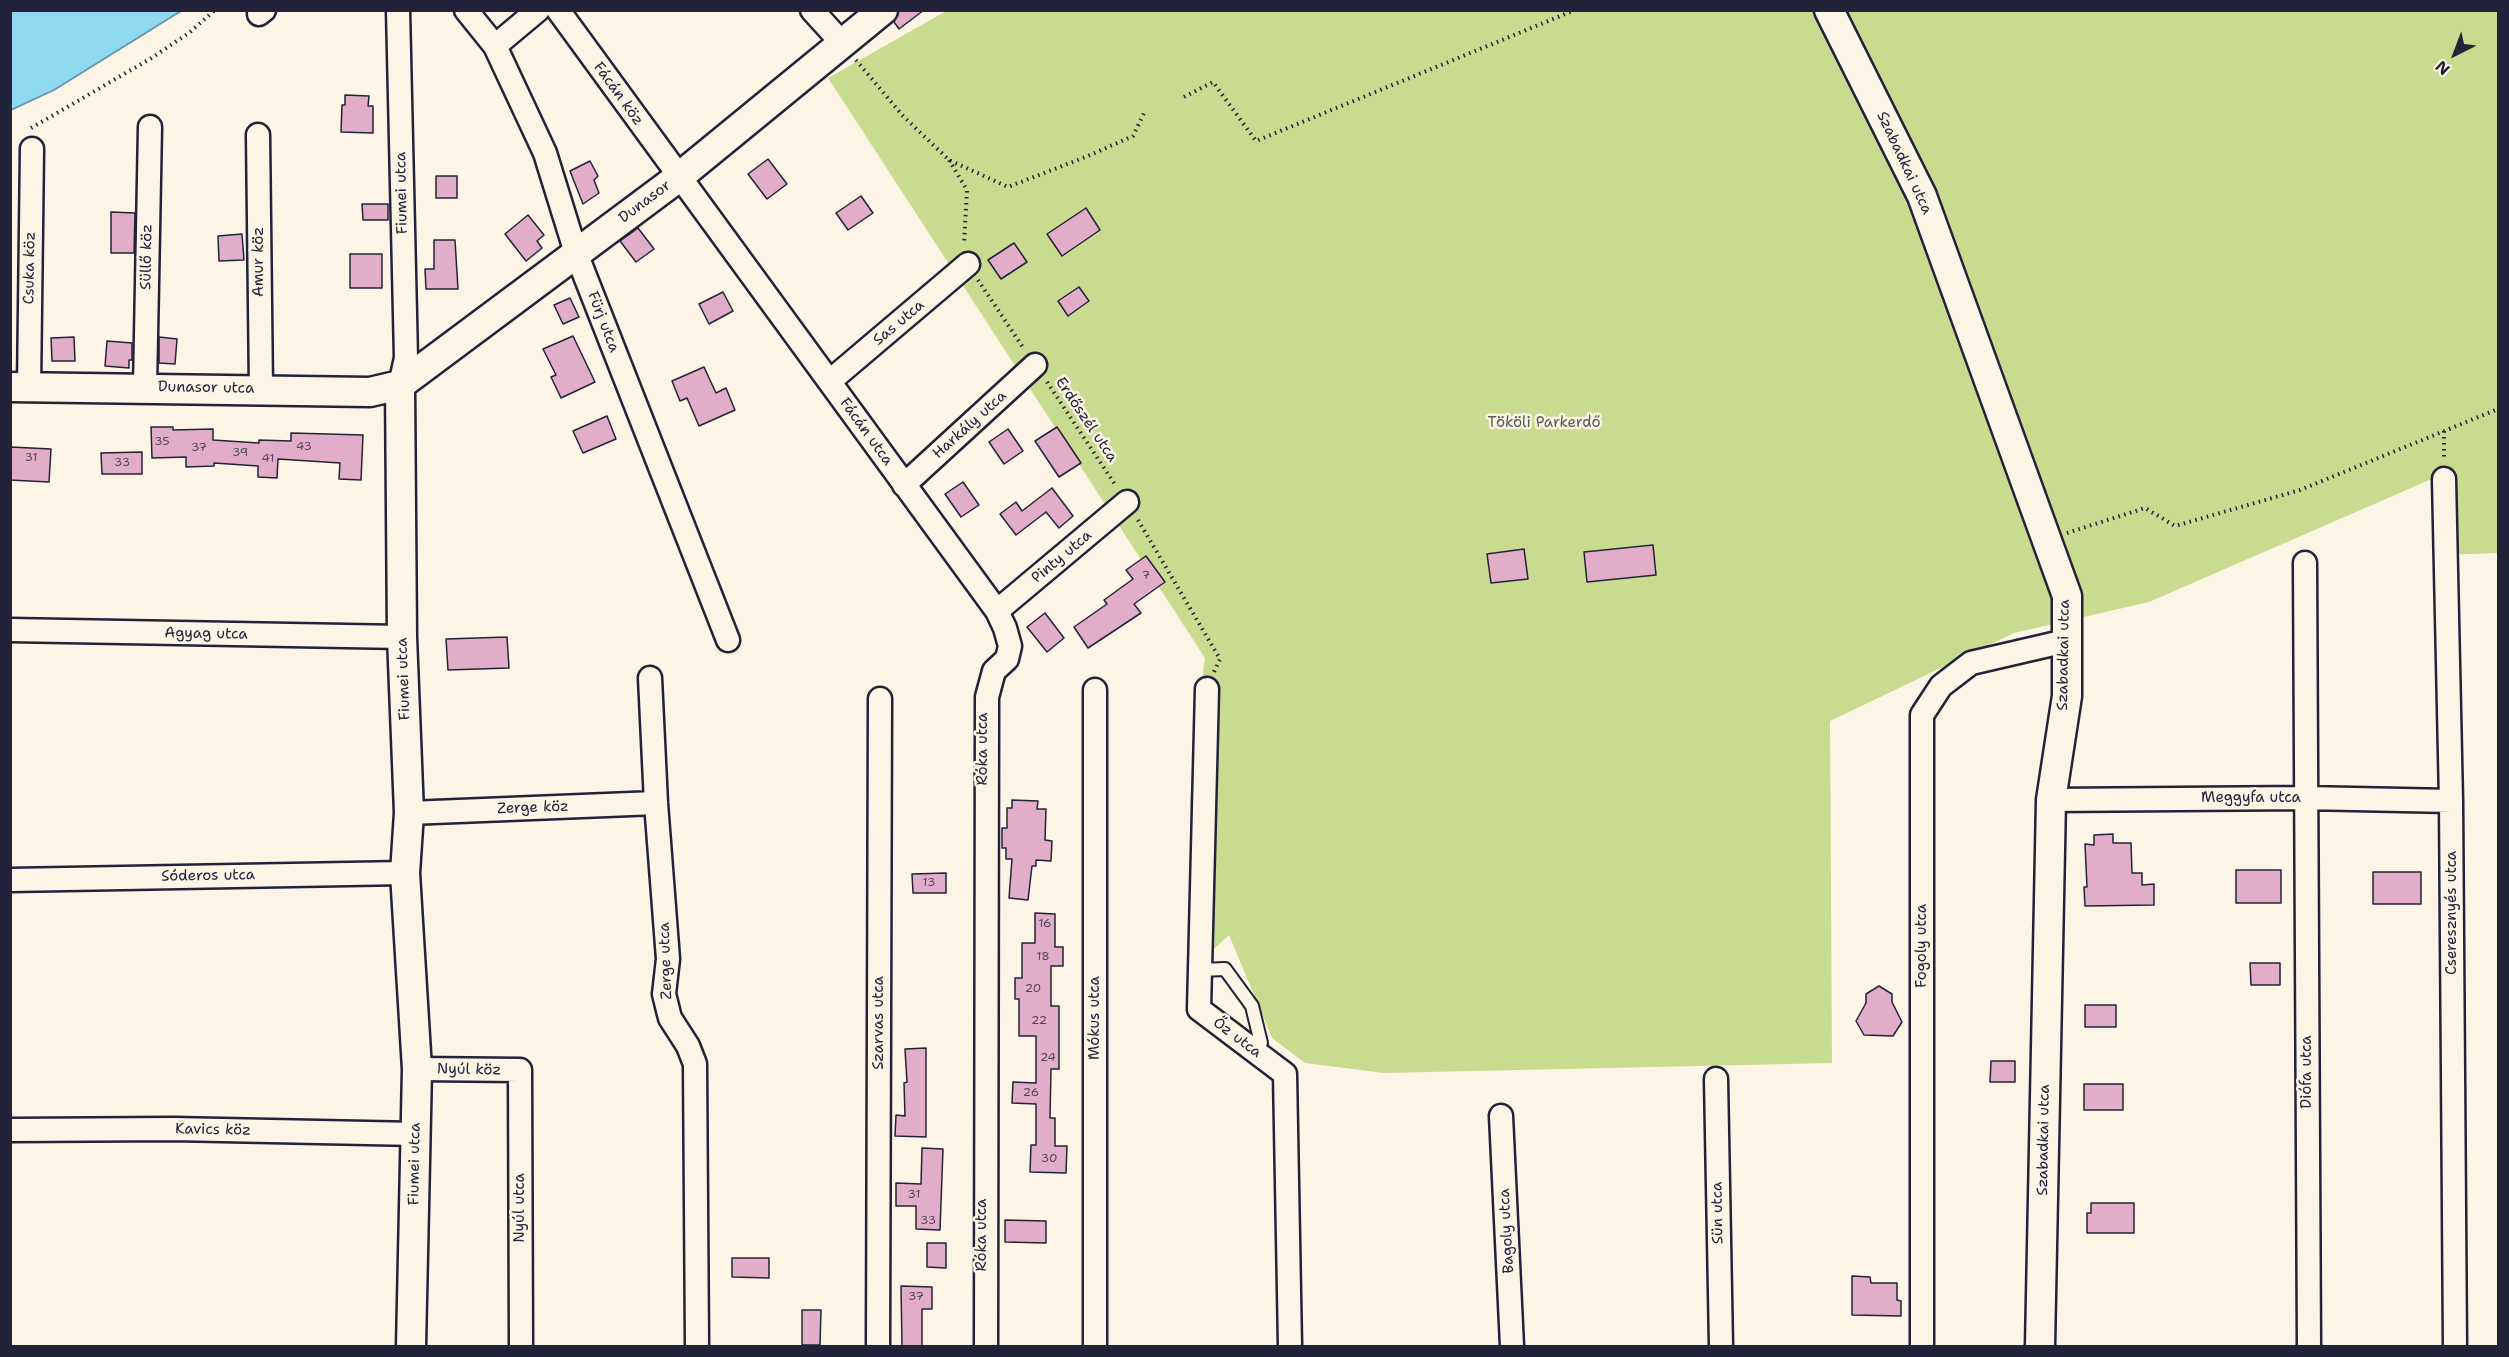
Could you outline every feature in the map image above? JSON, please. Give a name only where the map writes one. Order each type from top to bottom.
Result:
[{"type":"street","name":"Fiumei utca","points":[[398,10],[406,358],[400,385],[402,637],[409,813],[405,873],[417,1069],[411,1347]]},
{"type":"street","name":"Fürj utca","points":[[466,10],[495,46],[545,153],[576,253],[728,640]]},
{"type":"street","points":[[495,46],[538,10]]},
{"type":"street","name":"Fácán köz","points":[[558,10],[679,177]]},
{"type":"street","points":[[812,10],[842,43]]},
{"type":"street","name":"Dunasor","points":[[400,385],[679,177],[883,10]]},
{"type":"street","name":"Szabadkai utca","points":[[1829,10],[1922,196],[2067,596],[2067,696],[2051,800],[2040,1347]]},
{"type":"street","name":"Süllő köz","points":[[145,387],[150,127]]},
{"type":"street","name":"Amur köz","points":[[258,135],[261,389]]},
{"type":"street","name":"Csuka köz","points":[[20,387],[31,138]]},
{"type":"street","name":"Fácán utca","points":[[679,177],[997,611],[1010,646],[1007,659],[994,671],[987,697]]},
{"type":"street","name":"Sas utca","points":[[830,381],[968,264]]},
{"type":"street","name":"Harkály utca","points":[[904,485],[1035,365]]},
{"type":"street","name":"Dunasor utca","points":[[20,387],[370,392],[400,385]]},
{"type":"street","name":"Cseresznyés utca","points":[[2444,479],[2451,801],[2455,1347]]},
{"type":"street","name":"Pinty utca","points":[[997,611],[1126,502]]},
{"type":"street","name":"Diófa utca","points":[[2305,563],[2309,1347]]},
{"type":"street","name":"Agyag utca","points":[[10,630],[402,637]]},
{"type":"street","name":"Fogoly utca","points":[[1922,1347],[1922,715],[1941,686],[1971,663],[2066,641]]},
{"type":"street","name":"Zerge utca","points":[[651,678],[656,803],[668,959],[664,994],[670,1018],[688,1046],[695,1064],[697,1347]]},
{"type":"street","name":"Őz utca","points":[[1207,689],[1199,1009],[1285,1074],[1290,1347]]},
{"type":"street","name":"Mókus utca","points":[[1095,690],[1095,1347]]},
{"type":"street","name":"Róka utca","points":[[984,1347],[983,697],[987,697]]},
{"type":"street","name":"Szarvas utca","points":[[878,1347],[880,699]]},
{"type":"street","name":"Meggyfa utca","points":[[2051,800],[2305,798],[2451,801]]},
{"type":"street","name":"Zerge köz","points":[[409,813],[656,803]]},
{"type":"street","name":"Sóderos utca","points":[[10,880],[405,873]]},
{"type":"street","name":"Nyúl köz","points":[[417,1069],[520,1070]]},
{"type":"street","name":"Nyúl utca","points":[[520,1070],[521,1347]]},
{"type":"street","name":"Sün utca","points":[[1716,1079],[1720,1347]]},
{"type":"street","name":"Bagoly utca","points":[[1501,1116],[1512,1347]]},
{"type":"street","name":"Kavics köz","points":[[10,1130],[173,1129],[416,1134]]},
{"type":"lane","points":[[1200,970],[1225,969],[1252,1006],[1261,1043],[1254,1050]]},
{"type":"path","points":[[31,138],[189,33],[215,10]]},
{"type":"path","points":[[1184,97],[1213,82],[1256,141],[1575,10]]},
{"type":"path","points":[[842,43],[903,116],[949,160],[1008,187],[1133,136],[1145,111]]},
{"type":"path","name":"Erdőszél utca","points":[[949,160],[968,190],[963,256],[1126,502],[1220,659],[1207,689]]},
{"type":"path","points":[[2046,540],[2145,508],[2175,526],[2300,490],[2499,409]]},
{"type":"path","points":[[2444,431],[2444,479]]},
{"type":"green space","name":"Tököli Parkerdő","points":[[948,10],[2498,11],[2498,553],[2443,555],[2441,475],[2149,602],[2014,633],[1830,721],[1832,1063],[1384,1073],[1305,1063],[1272,1038],[1229,935],[1197,965],[1190,802],[1195,729],[1205,658],[828,78]]},
{"type":"water","points":[[10,11],[181,11],[54,90],[11,110]]},
{"type":"building","points":[[899,10],[924,10],[899,29],[894,22]]},
{"type":"building","points":[[345,95],[369,96],[368,106],[373,106],[373,133],[341,132],[342,105],[345,105]]},
{"type":"building","points":[[768,159],[787,184],[767,199],[748,174]]},
{"type":"building","points":[[590,161],[598,176],[594,180],[599,193],[583,204],[570,171]]},
{"type":"building","points":[[436,176],[457,176],[457,198],[436,198]]},
{"type":"building","points":[[861,196],[873,213],[848,230],[836,213]]},
{"type":"building","points":[[362,204],[388,204],[388,220],[363,220]]},
{"type":"building","points":[[1086,208],[1100,230],[1062,256],[1047,234]]},
{"type":"building","points":[[111,212],[135,213],[134,253],[111,253]]},
{"type":"building","points":[[528,215],[544,235],[537,241],[542,248],[526,261],[505,234]]},
{"type":"building","points":[[638,228],[654,249],[636,262],[620,241]]},
{"type":"building","points":[[242,234],[244,260],[219,261],[218,236]]},
{"type":"building","points":[[434,240],[455,240],[458,289],[426,289],[425,269],[434,269]]},
{"type":"building","points":[[1014,243],[1027,262],[1001,279],[988,260]]},
{"type":"building","points":[[350,254],[382,254],[382,288],[350,288]]},
{"type":"building","points":[[1079,287],[1089,301],[1068,316],[1058,301]]},
{"type":"building","points":[[723,292],[733,311],[709,324],[699,304]]},
{"type":"building","points":[[570,298],[579,317],[563,324],[554,305]]},
{"type":"building","points":[[573,336],[595,382],[561,398],[551,377],[556,375],[543,349]]},
{"type":"building","points":[[74,337],[75,361],[52,361],[51,338]]},
{"type":"building","points":[[159,337],[177,339],[175,364],[159,363]]},
{"type":"building","points":[[107,341],[132,343],[132,360],[129,360],[129,368],[105,366]]},
{"type":"building","points":[[704,367],[716,393],[726,388],[735,410],[699,426],[687,398],[680,401],[672,381]]},
{"type":"building","points":[[607,416],[616,439],[583,453],[573,431]]},
{"type":"building","points":[[151,427],[173,427],[173,430],[213,429],[213,440],[259,443],[259,440],[291,441],[291,433],[363,435],[361,480],[339,479],[340,463],[278,459],[277,478],[258,477],[258,466],[214,463],[214,466],[186,467],[186,457],[152,458]]},
{"type":"building","points":[[1057,427],[1081,463],[1059,477],[1035,441]]},
{"type":"building","points":[[1008,429],[1023,451],[1004,464],[989,442]]},
{"type":"building","points":[[11,447],[51,449],[49,482],[10,480]]},
{"type":"building","points":[[142,452],[142,474],[102,474],[101,453]]},
{"type":"building","points":[[963,482],[979,505],[961,517],[945,494]]},
{"type":"building","points":[[1052,488],[1073,516],[1059,528],[1046,512],[1016,535],[1000,514],[1016,502],[1022,511]]},
{"type":"building","points":[[1653,545],[1656,575],[1587,582],[1584,552]]},
{"type":"building","points":[[1524,549],[1528,579],[1491,583],[1487,554]]},
{"type":"building","points":[[1146,556],[1165,582],[1134,604],[1141,613],[1088,648],[1074,627],[1107,604],[1104,600],[1133,579],[1126,570]]},
{"type":"building","points":[[1045,613],[1064,638],[1047,652],[1027,627]]},
{"type":"building","points":[[507,637],[509,668],[448,670],[446,639]]},
{"type":"building","points":[[1012,800],[1038,801],[1037,809],[1046,809],[1045,840],[1052,841],[1051,861],[1036,860],[1036,866],[1032,866],[1028,900],[1009,898],[1012,859],[1006,859],[1006,848],[1002,848],[1002,828],[1007,828],[1007,808],[1012,808]]},
{"type":"building","points":[[2113,834],[2113,843],[2131,843],[2132,873],[2142,873],[2142,885],[2154,884],[2154,905],[2085,906],[2084,887],[2087,887],[2085,844],[2094,845],[2094,835]]},
{"type":"building","points":[[2236,870],[2281,870],[2281,903],[2236,903]]},
{"type":"building","points":[[2373,872],[2421,872],[2421,904],[2373,904]]},
{"type":"building","points":[[946,873],[946,893],[913,893],[912,874]]},
{"type":"building","points":[[1035,913],[1055,914],[1055,947],[1063,947],[1063,966],[1051,966],[1051,1006],[1059,1006],[1059,1069],[1051,1069],[1050,1118],[1055,1118],[1055,1146],[1067,1146],[1066,1173],[1030,1172],[1031,1145],[1036,1145],[1036,1104],[1012,1103],[1013,1082],[1036,1083],[1036,1036],[1019,1036],[1019,999],[1015,999],[1015,978],[1022,978],[1022,943],[1035,943]]},
{"type":"building","points":[[2250,963],[2280,963],[2280,985],[2251,985]]},
{"type":"building","points":[[1879,986],[1892,994],[1892,1002],[1902,1022],[1893,1036],[1864,1035],[1856,1021],[1866,1003],[1866,994]]},
{"type":"building","points":[[2085,1005],[2116,1005],[2116,1027],[2085,1027]]},
{"type":"building","points":[[926,1048],[926,1137],[895,1136],[896,1115],[905,1116],[904,1083],[907,1082],[905,1049]]},
{"type":"building","points":[[1991,1061],[2015,1061],[2015,1082],[1990,1082]]},
{"type":"building","points":[[2084,1084],[2123,1084],[2123,1110],[2084,1110]]},
{"type":"building","points":[[922,1148],[943,1149],[940,1230],[916,1229],[916,1206],[896,1206],[896,1183],[921,1184]]},
{"type":"building","points":[[2091,1203],[2134,1203],[2134,1233],[2087,1233],[2087,1213],[2091,1213]]},
{"type":"building","points":[[1005,1220],[1046,1221],[1046,1243],[1005,1242]]},
{"type":"building","points":[[927,1243],[946,1243],[946,1268],[927,1267]]},
{"type":"building","points":[[732,1258],[769,1258],[769,1278],[732,1277]]},
{"type":"building","points":[[1852,1276],[1870,1277],[1871,1283],[1897,1283],[1897,1300],[1901,1301],[1901,1316],[1852,1315]]},
{"type":"building","points":[[901,1286],[932,1287],[932,1309],[922,1309],[922,1347],[902,1347]]},
{"type":"building","points":[[802,1310],[821,1310],[820,1345],[802,1345]]}]
